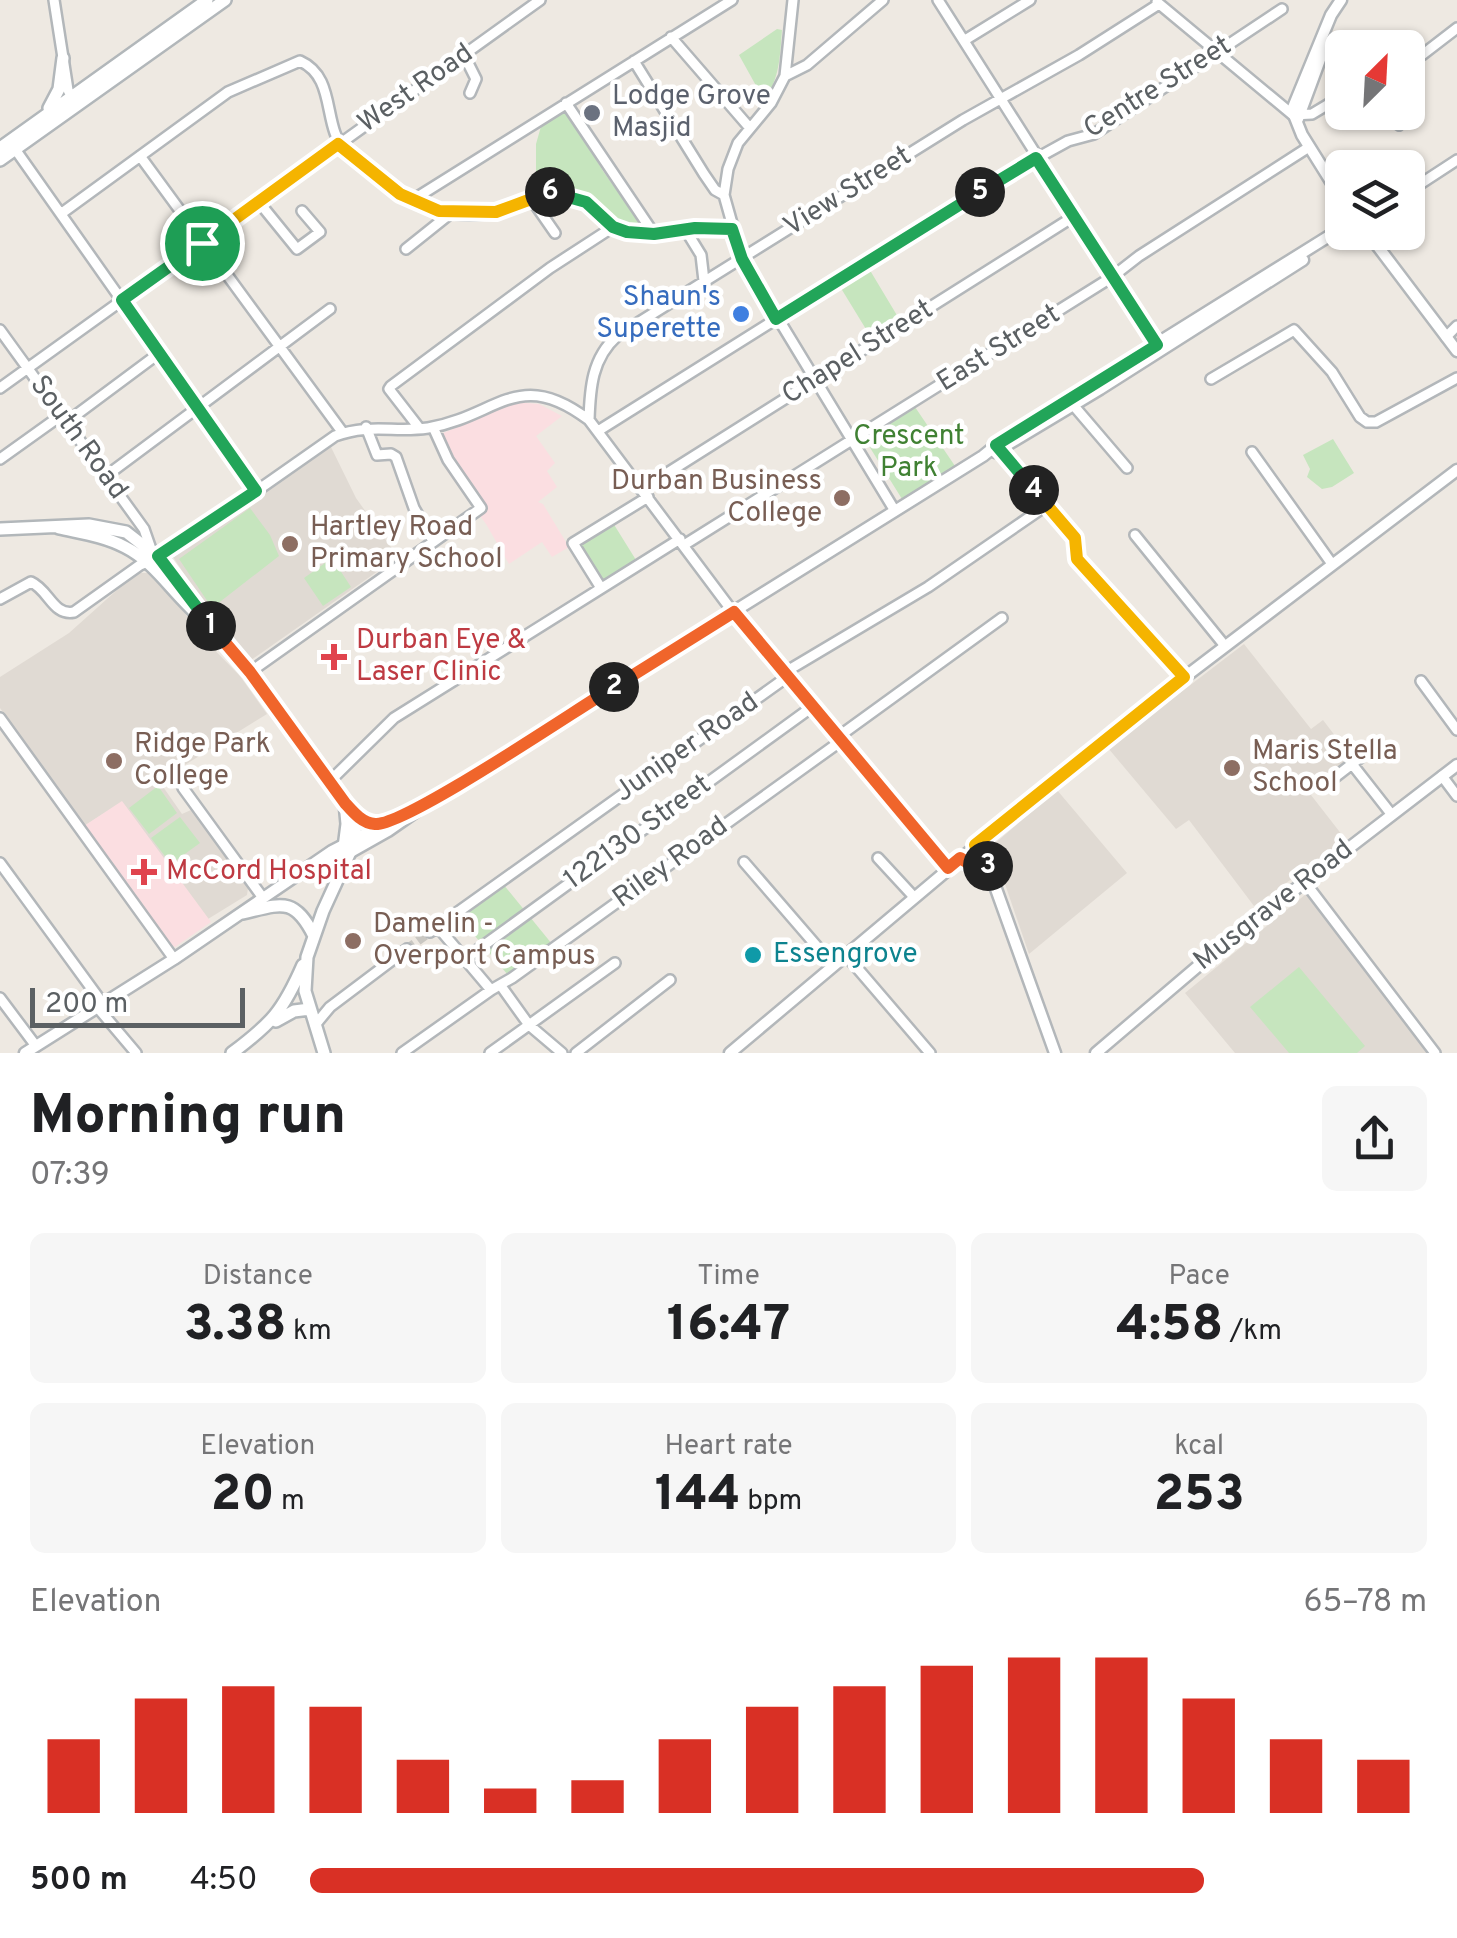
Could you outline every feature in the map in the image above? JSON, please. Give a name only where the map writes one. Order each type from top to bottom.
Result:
[{"type":"main road","points":[[0,148],[44,116],[74,102],[88,84],[207,0]]},
{"type":"main road","points":[[0,160],[74,102],[225,0]]},
{"type":"main road","points":[[64,62],[76,80],[88,84]]},
{"type":"main road","points":[[44,116],[59,89],[64,62]]},
{"type":"main road","points":[[0,529],[58,528],[152,556]]},
{"type":"main road","name":"South Road","points":[[152,556],[193,598],[200,613],[250,672],[354,814]]},
{"type":"main road","points":[[345,803],[347,852]]},
{"type":"main road","points":[[268,1026],[287,1002],[308,957],[347,852],[354,814],[369,823],[382,824]]},
{"type":"main road","points":[[243,913],[290,906],[299,911],[314,936]]},
{"type":"main road","points":[[308,957],[305,991],[324,1053]]},
{"type":"main road","points":[[232,1053],[294,1011],[310,1009]]},
{"type":"street","points":[[54,0],[74,102]]},
{"type":"street","name":"West Road","points":[[0,388],[540,0]]},
{"type":"street","points":[[411,201],[732,0]]},
{"type":"street","points":[[793,0],[785,76],[772,103],[749,127],[732,156],[724,195],[742,259],[894,511]]},
{"type":"street","points":[[785,76],[807,65],[883,0]]},
{"type":"street","points":[[938,0],[1157,345]]},
{"type":"street","points":[[965,40],[1030,0]]},
{"type":"street","points":[[1325,173],[1296,118],[1296,95],[1330,15],[1341,0]]},
{"type":"street","points":[[1157,2],[1296,118]]},
{"type":"street","name":"View Street","points":[[589,420],[593,373],[610,342],[1157,2]]},
{"type":"street","name":"Centre Street","points":[[598,431],[1036,158],[1068,141],[1094,134],[1282,9]]},
{"type":"street","points":[[1425,53],[1457,28]]},
{"type":"street","points":[[672,37],[749,127]]},
{"type":"street","points":[[464,54],[476,79],[470,93]]},
{"type":"street","points":[[634,60],[704,174],[715,190],[724,195]]},
{"type":"street","points":[[62,213],[228,92],[300,61],[309,66],[326,92],[338,144],[411,201],[450,213],[496,212],[552,192],[586,202],[613,227],[654,234],[732,229]]},
{"type":"street","points":[[566,103],[654,234]]},
{"type":"street","points":[[1296,118],[1325,106]]},
{"type":"street","name":"East Street","points":[[330,781],[394,718],[601,588],[851,441],[1309,148]]},
{"type":"street","points":[[15,149],[256,491]]},
{"type":"street","points":[[140,156],[343,433]]},
{"type":"street","points":[[1425,181],[1457,160]]},
{"type":"street","points":[[530,198],[556,234]]},
{"type":"street","points":[[258,202],[297,249],[320,232],[302,211]]},
{"type":"street","points":[[406,249],[450,213]]},
{"type":"street","name":"Chapel Street","points":[[601,588],[572,543],[1073,216]]},
{"type":"street","points":[[420,428],[390,388],[550,268],[613,227]]},
{"type":"street","points":[[685,230],[701,256],[704,281]]},
{"type":"street","points":[[25,1053],[300,874],[347,852],[983,456],[1074,406],[1157,345],[1325,240]]},
{"type":"street","points":[[999,448],[1325,241]]},
{"type":"street","points":[[1381,250],[1457,351]]},
{"type":"street","points":[[106,476],[330,309]]},
{"type":"street","points":[[1446,336],[1457,326]]},
{"type":"street","name":"South Road","points":[[0,330],[144,530],[152,556]]},
{"type":"street","points":[[1210,379],[1294,330],[1332,372],[1367,422],[1376,422],[1457,378]]},
{"type":"street","points":[[0,459],[158,354]]},
{"type":"street","points":[[0,599],[32,582],[41,587],[58,610],[69,614],[328,440],[366,427],[432,427],[534,394],[566,404],[589,420],[734,612],[948,868]]},
{"type":"street","points":[[1074,406],[1126,468]]},
{"type":"street","points":[[366,427],[378,455],[396,457],[414,508],[432,541]]},
{"type":"street","points":[[250,672],[481,508],[448,460],[432,427]]},
{"type":"street","points":[[999,448],[1075,538],[1077,559],[1184,677]]},
{"type":"street","points":[[1252,452],[1332,564]]},
{"type":"street","points":[[730,1053],[975,845],[1184,677],[1457,470]]},
{"type":"street","name":"Juniper Road","points":[[465,959],[433,929],[787,677],[792,668],[928,587],[1048,505]]},
{"type":"street","points":[[1135,535],[1225,646]]},
{"type":"street","name":"Riley Road","points":[[402,1053],[1002,618]]},
{"type":"street","points":[[1421,681],[1457,730]]},
{"type":"street","name":"122130 Street","points":[[465,959],[812,707]]},
{"type":"street","points":[[0,718],[174,959]]},
{"type":"street","points":[[1334,778],[1370,750]]},
{"type":"street","points":[[1352,764],[1392,815]]},
{"type":"street","name":"Musgrave Road","points":[[1096,1053],[1304,881],[1457,764]]},
{"type":"street","points":[[1442,776],[1457,796]]},
{"type":"street","points":[[183,788],[263,898]]},
{"type":"street","points":[[347,852],[382,824],[428,803]]},
{"type":"street","points":[[975,845],[984,857],[1056,1053]]},
{"type":"street","points":[[878,858],[914,897]]},
{"type":"street","points":[[960,858],[990,876]]},
{"type":"street","points":[[744,862],[833,966]]},
{"type":"street","points":[[0,863],[136,1053]]},
{"type":"street","points":[[1304,881],[1435,1053]]},
{"type":"street","points":[[315,1025],[330,1007],[407,949]]},
{"type":"street","points":[[846,955],[930,1053]]},
{"type":"street","points":[[465,959],[562,1053]]},
{"type":"street","points":[[490,1053],[615,963]]},
{"type":"street","points":[[576,1053],[670,980]]},
{"type":"street","points":[[0,998],[36,1046]]},
{"type":"street","points":[[310,1009],[330,1007]]},
{"type":"shaded area","points":[[515,402],[539,404],[562,416],[536,436],[555,463],[547,471],[557,487],[538,502],[569,547],[552,557],[542,542],[509,564],[486,524],[447,471],[452,461],[441,434]]},
{"type":"shaded area","name":"Hartley Road Primary School","points":[[329,443],[356,498],[398,557],[251,660],[206,607],[173,557]]},
{"type":"shaded area","name":"Ridge Park College","points":[[136,573],[149,573],[180,606],[267,714],[159,781],[182,814],[191,810],[248,888],[247,895],[208,919],[122,802],[84,826],[0,708],[0,677],[69,633]]},
{"type":"shaded area","name":"Maris Stella School","points":[[1244,644],[1311,729],[1323,720],[1352,758],[1311,795],[1346,840],[1254,906],[1189,820],[1176,829],[1108,748]]},
{"type":"shaded area","points":[[1057,790],[1127,873],[1029,954],[992,846]]},
{"type":"shaded area","points":[[122,801],[211,922],[175,947],[164,940],[84,826]]},
{"type":"shaded area","points":[[1306,894],[1430,1053],[1235,1053],[1185,993]]},
{"type":"green space","points":[[777,29],[782,30],[778,66],[764,100],[739,55]]},
{"type":"green space","points":[[566,108],[603,171],[645,230],[615,221],[577,192],[550,185],[542,172],[536,174],[536,144],[542,123]]},
{"type":"green space","points":[[868,267],[901,322],[872,339],[839,285]]},
{"type":"green space","name":"Crescent Park","points":[[915,407],[955,466],[902,499],[864,438]]},
{"type":"green space","points":[[1333,439],[1354,473],[1322,489],[1307,477],[1310,469],[1303,455]]},
{"type":"green space","points":[[250,508],[270,535],[279,556],[212,608],[179,559]]},
{"type":"green space","points":[[613,523],[636,560],[603,582],[579,545]]},
{"type":"green space","points":[[332,558],[351,587],[323,606],[304,578]]},
{"type":"green space","points":[[158,786],[177,813],[149,834],[129,808]]},
{"type":"green space","points":[[180,817],[200,843],[171,864],[151,838]]},
{"type":"green space","points":[[503,884],[552,944],[508,975],[458,916]]},
{"type":"green space","points":[[1299,967],[1365,1046],[1357,1053],[1289,1053],[1250,1007]]},
{"type":"tunnel","points":[[407,949],[430,932]]},
{"type":"place","name":"Lodge Grove Masjid","points":[[592,113]]},
{"type":"place","name":"Shaun's Superette","points":[[741,314]]},
{"type":"place","name":"Durban Business College","points":[[842,498]]},
{"type":"place","name":"Hartley Road Primary School","points":[[290,544]]},
{"type":"place","name":"Durban Eye & Laser Clinic","points":[[334,657]]},
{"type":"place","name":"Ridge Park College","points":[[114,761]]},
{"type":"place","name":"Maris Stella School","points":[[1232,768]]},
{"type":"place","name":"McCord Hospital","points":[[144,872]]},
{"type":"place","name":"Damelin - Overport Campus","points":[[353,941]]},
{"type":"place","name":"Essengrove","points":[[753,955]]},
{"type":"route","points":[[338,144],[400,194],[439,211],[496,212],[540,193],[552,192],[586,202],[613,227],[636,234],[703,227],[732,229],[742,259],[776,319],[1036,158],[1157,345],[996,445],[1075,538],[1076,556],[1099,586],[1184,677],[975,845],[990,876],[960,858],[948,868],[734,612],[428,803],[382,824],[369,823],[345,803],[250,672],[158,556],[168,553],[256,491],[122,300],[202,243],[338,144]]}]
